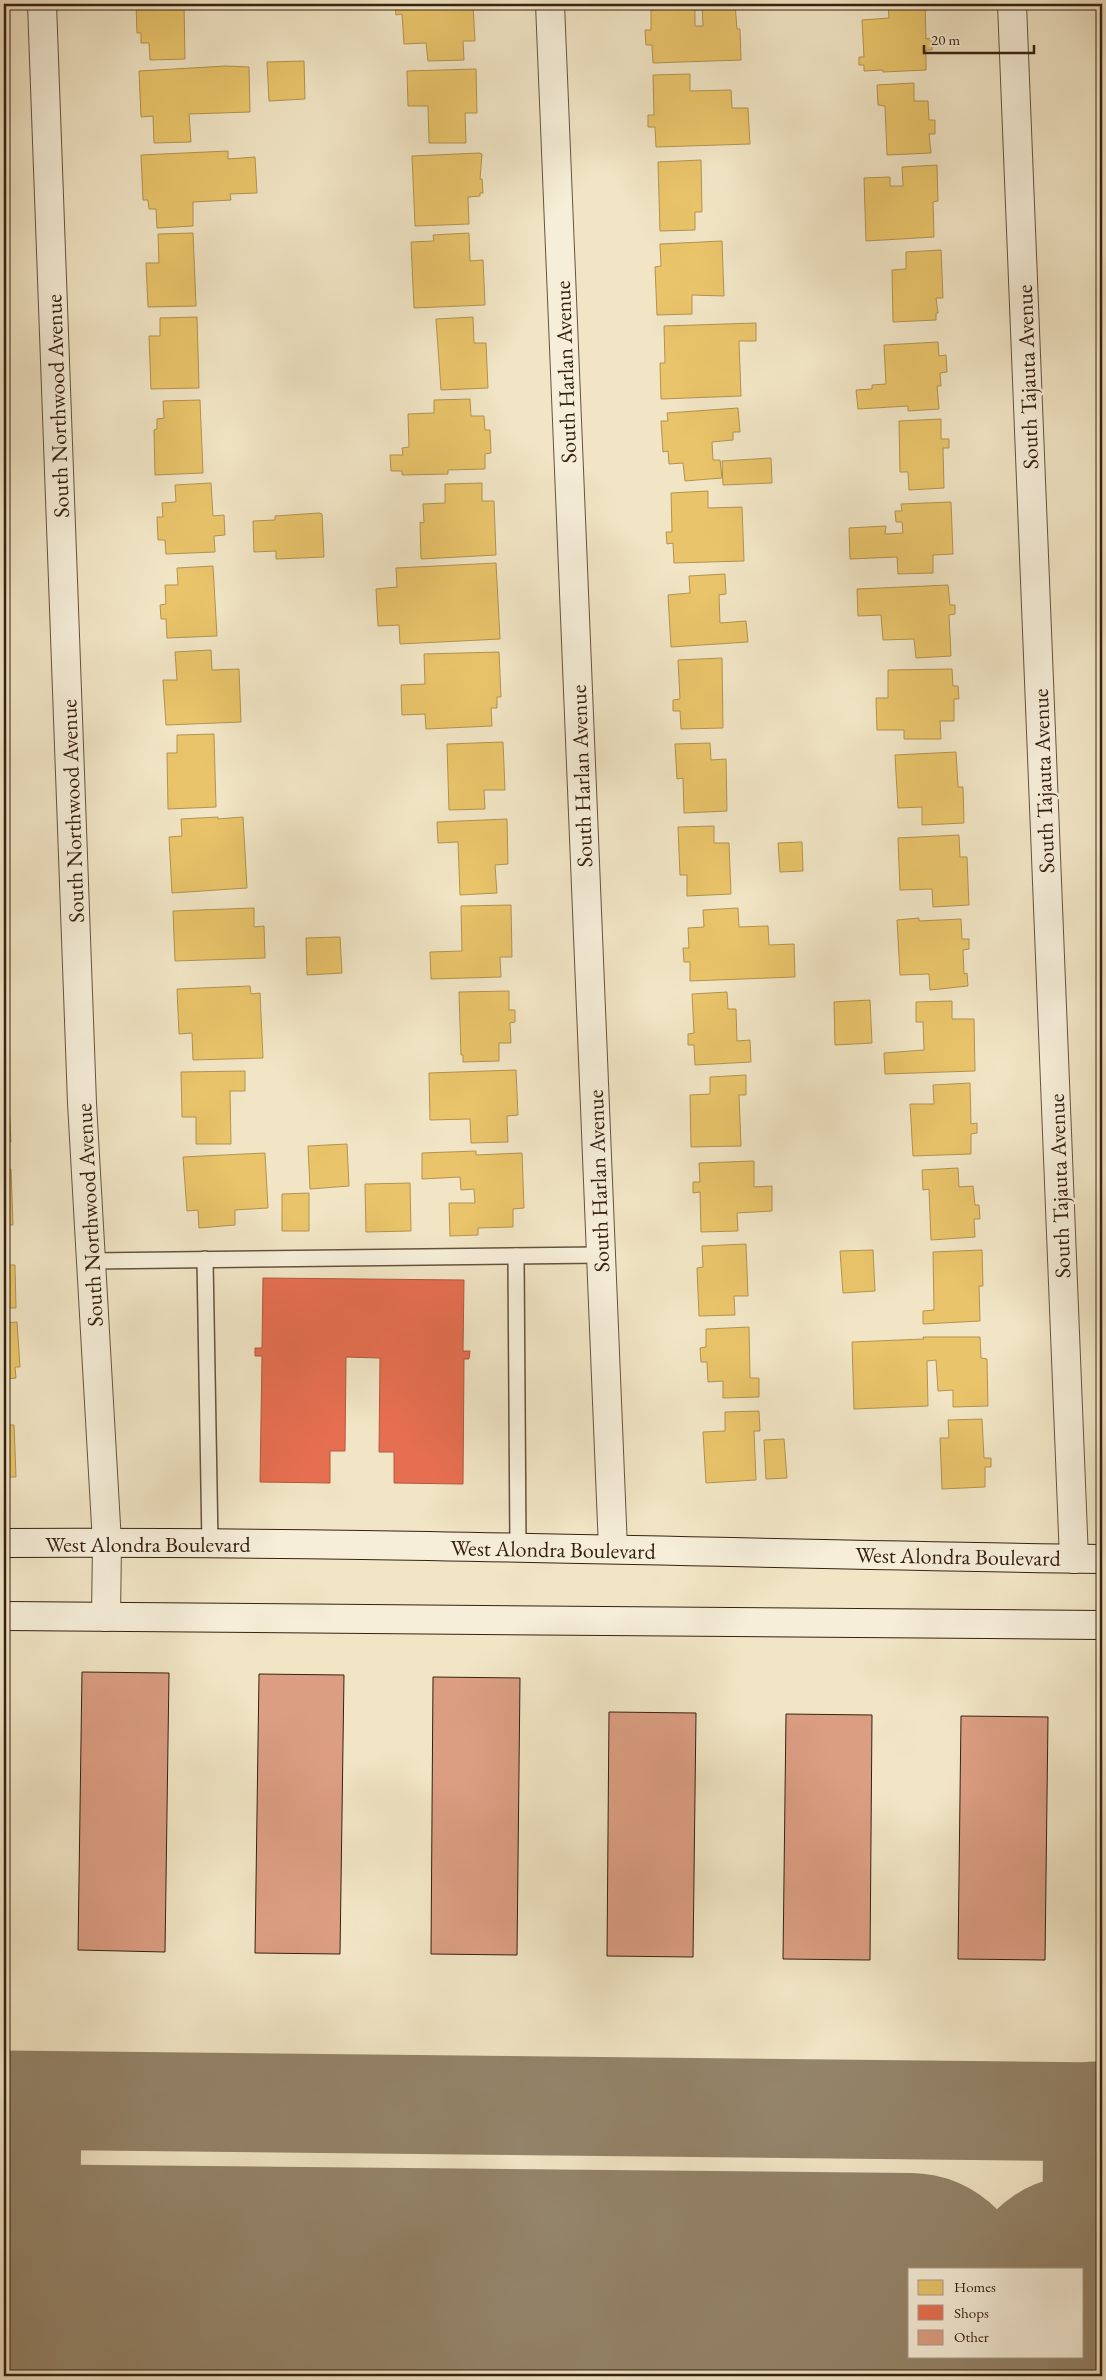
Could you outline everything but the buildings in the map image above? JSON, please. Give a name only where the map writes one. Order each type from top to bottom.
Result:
[{"type":"street","name":"South Northwood Avenue","points":[[42,4],[82,1103],[107,1543],[106,1617]]},
{"type":"street","name":"South Harlan Avenue","points":[[550,4],[613,1549]]},
{"type":"street","name":"South Tajauta Avenue","points":[[1012,4],[1074,1559]]},
{"type":"street","name":"West Alondra Boulevard","points":[[4,1543],[613,1549],[1102,1559]]},
{"type":"street","points":[[4,1616],[1102,1624]]},
{"type":"lane","points":[[91,1261],[601,1255]]},
{"type":"lane","points":[[516,1256],[518,1548]]},
{"type":"lane","points":[[205,1259],[210,1544]]},
{"type":"taxiway","points":[[4,2100],[1102,2112]]},
{"type":"taxiway","points":[[30,2287],[32,2101]]},
{"type":"taxiway","points":[[1090,2376],[1093,2111]]},
{"type":"runway","points":[[4,2287],[908,2296]]},
{"type":"runway","points":[[1084,2298],[1102,2298]]}]
